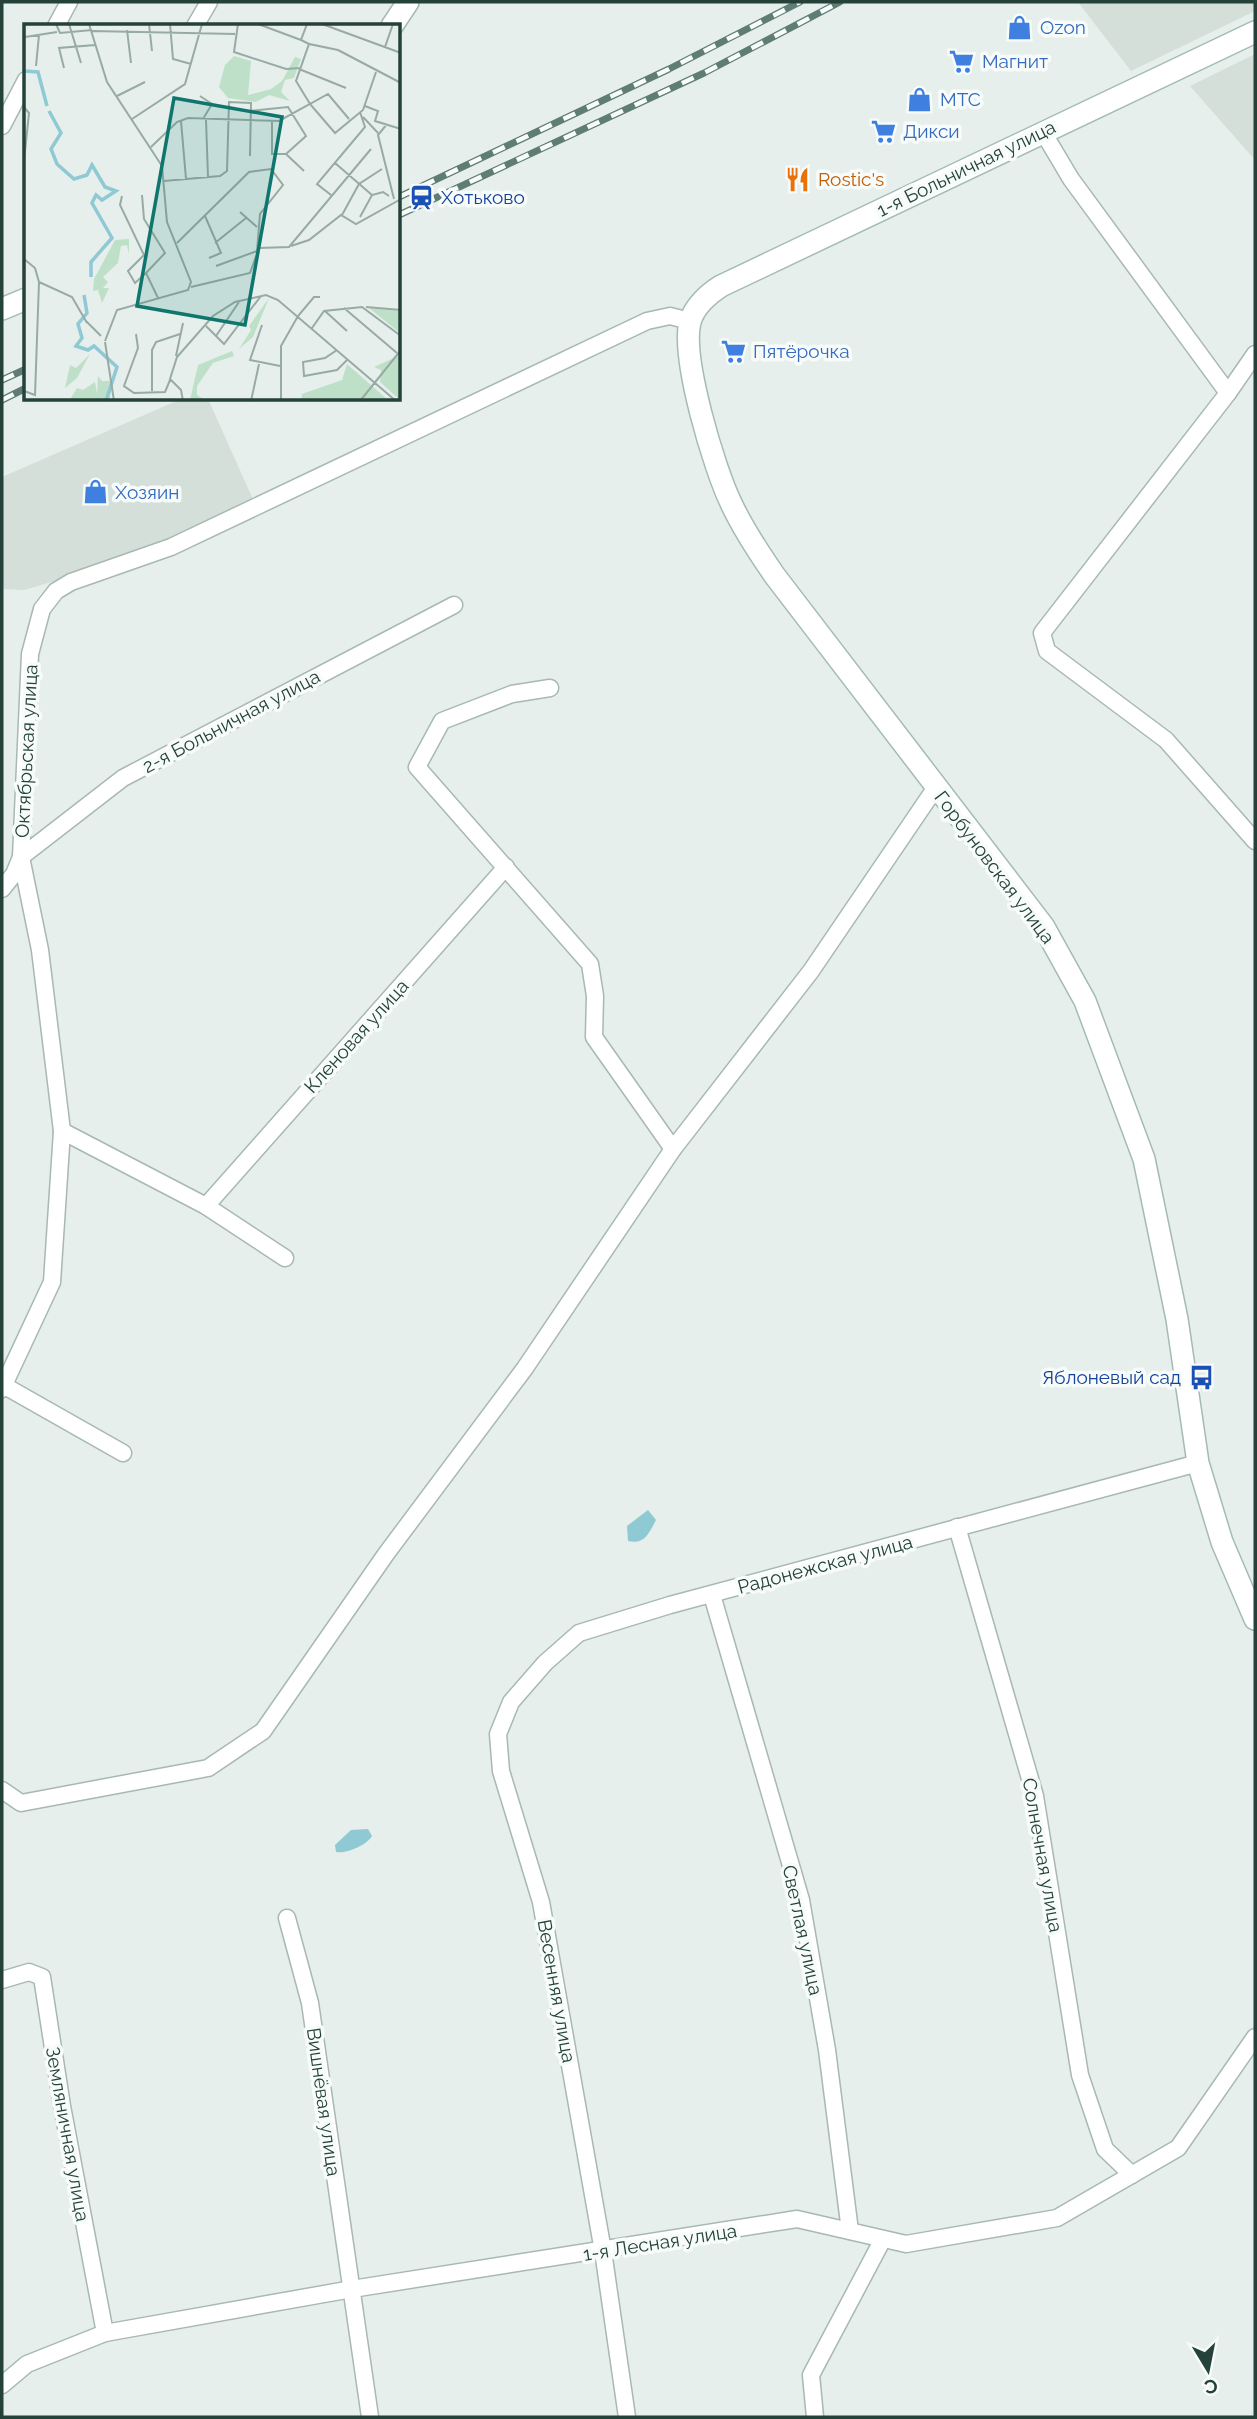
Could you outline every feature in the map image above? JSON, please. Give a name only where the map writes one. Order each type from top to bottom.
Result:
[{"type":"main road","points":[[393,24],[408,2]]},
{"type":"main road","name":"1-я Больничная улица","points":[[691,321],[703,300],[721,286],[1255,32]]},
{"type":"main road","points":[[2,309],[24,300]]},
{"type":"main road","name":"Горбуновская улица","points":[[691,321],[690,350],[702,411],[721,476],[741,524],[775,576],[1044,927],[1085,1001],[1144,1159],[1177,1319],[1199,1463],[1222,1542],[1255,1619]]},
{"type":"street","points":[[56,24],[69,2]]},
{"type":"street","points":[[196,24],[209,2]]},
{"type":"street","points":[[2,126],[24,84]]},
{"type":"street","points":[[1043,132],[1071,179],[1228,393]]},
{"type":"street","name":"Октябрьская улица","points":[[2,889],[15,874],[21,857],[29,664],[33,636],[42,609],[56,592],[71,582],[171,547],[647,321],[670,316],[691,321]]},
{"type":"street","points":[[1255,354],[1228,393],[1042,633],[1047,651],[1166,740],[1255,841]]},
{"type":"street","name":"2-я Больничная улица","points":[[21,857],[123,778],[454,605]]},
{"type":"street","points":[[550,688],[512,694],[442,721],[417,767],[590,964],[595,996],[594,1037],[673,1149]]},
{"type":"street","points":[[2,1790],[21,1802],[208,1768],[263,1731],[386,1554],[525,1368],[673,1149],[811,971],[936,787]]},
{"type":"street","points":[[21,857],[40,950],[62,1131],[52,1282],[2,1387],[123,1453]]},
{"type":"street","name":"Кленовая улица","points":[[206,1206],[506,867]]},
{"type":"street","points":[[62,1131],[206,1206],[285,1258]]},
{"type":"street","name":"Радонежская улица","points":[[498,1734],[511,1702],[545,1663],[579,1633],[957,1527],[1199,1463]]},
{"type":"street","name":"Солнечная улица","points":[[957,1527],[1035,1796],[1080,2075],[1105,2148],[1132,2175]]},
{"type":"street","name":"Светлая улица","points":[[712,1595],[801,1900],[827,2050],[850,2231]]},
{"type":"street","name":"Весенняя улица","points":[[498,1734],[501,1770],[541,1902],[603,2251],[627,2417]]},
{"type":"street","name":"Вишнёвая улица","points":[[287,1918],[310,2003],[370,2417]]},
{"type":"street","name":"Земляничная улица","points":[[2,1980],[29,1972],[42,1977],[62,2106],[105,2333]]},
{"type":"street","name":"1-я Лесная улица","points":[[2,2385],[27,2364],[105,2333],[352,2289],[797,2219],[906,2244],[1057,2218],[1178,2148],[1255,2037]]},
{"type":"street","points":[[815,2417],[811,2375],[883,2239]]},
{"type":"shaded area","points":[[1078,2],[1255,2],[1255,11],[1131,71]]},
{"type":"shaded area","points":[[1255,54],[1255,160],[1190,86]]},
{"type":"shaded area","points":[[176,401],[209,401],[256,506],[171,547],[24,590],[2,589],[2,477]]},
{"type":"water","points":[[648,1510],[656,1520],[649,1533],[642,1540],[628,1541],[627,1526]]},
{"type":"water","points":[[368,1829],[372,1836],[366,1843],[350,1850],[336,1852],[335,1845],[351,1830]]},
{"type":"railway","points":[[401,196],[669,69],[800,2]]},
{"type":"railway","points":[[401,214],[704,73],[840,2]]},
{"type":"railway","points":[[2,380],[24,370]]},
{"type":"railway","points":[[2,400],[24,389]]},
{"type":"place","name":"Ozon","points":[[1020,27]]},
{"type":"place","name":"Магнит","points":[[962,61]]},
{"type":"place","name":"МТС","points":[[920,99]]},
{"type":"place","name":"Дикси","points":[[883,131]]},
{"type":"place","name":"Rostic's","points":[[798,179]]},
{"type":"place","name":"Хотьково","points":[[421,197]]},
{"type":"place","name":"Пятёрочка","points":[[733,351]]},
{"type":"place","name":"Хозяин","points":[[95,492]]},
{"type":"place","name":"Яблоневый сад","points":[[1201,1377]]}]
